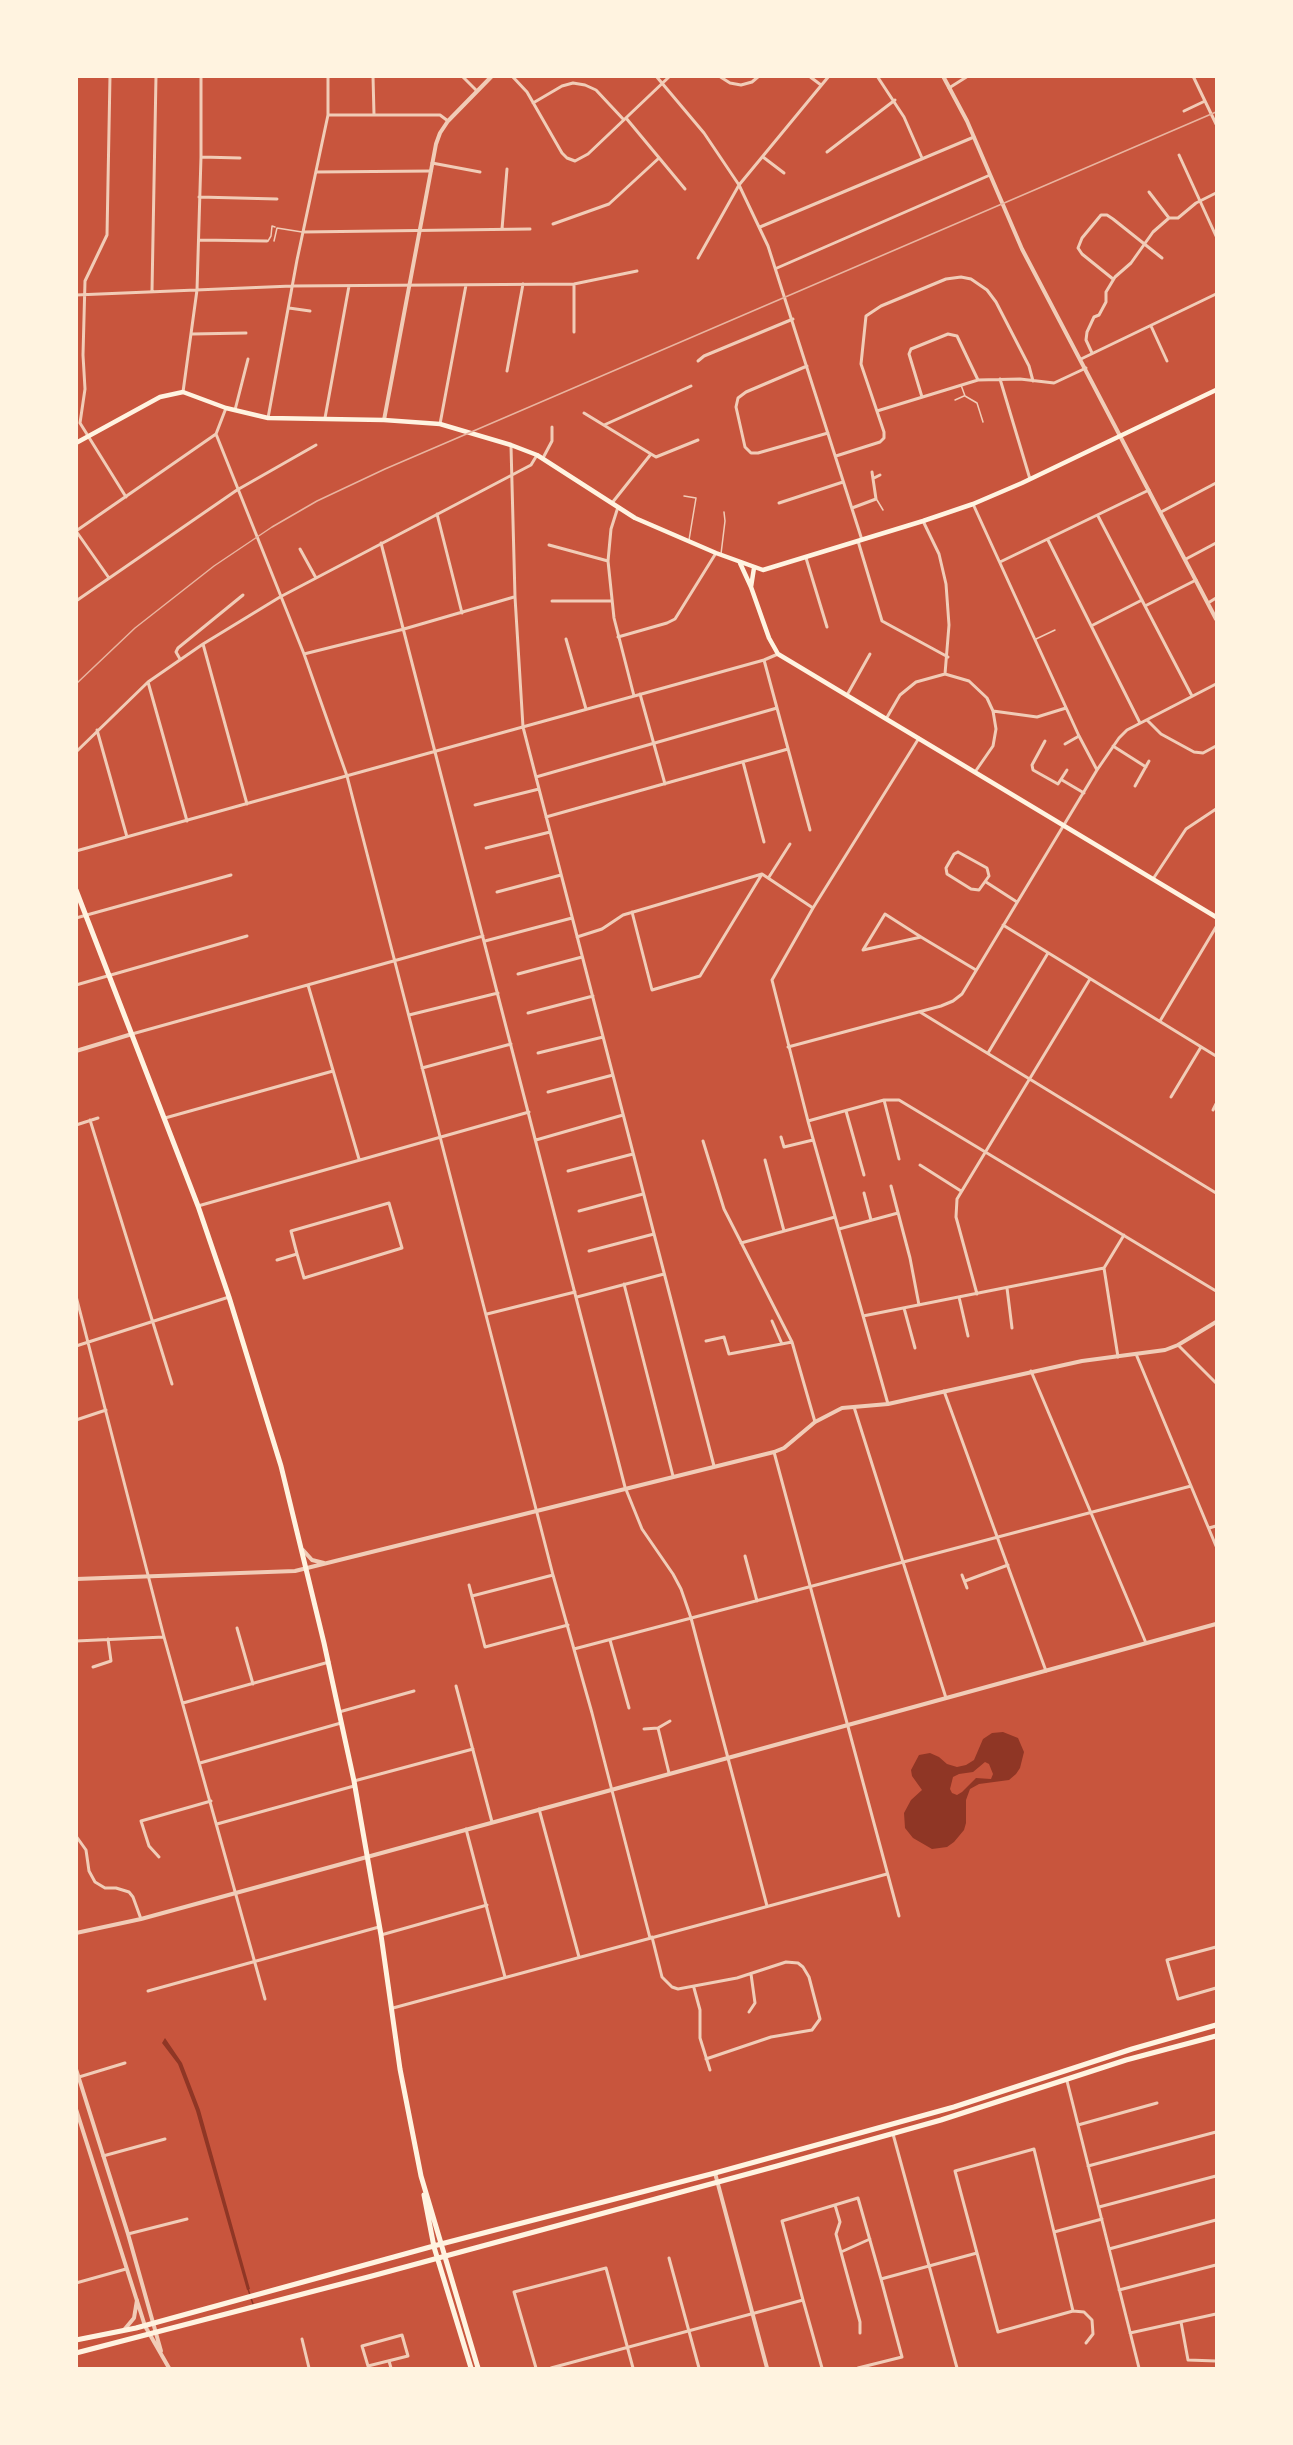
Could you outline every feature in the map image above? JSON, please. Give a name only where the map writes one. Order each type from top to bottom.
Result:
[{"type":"highway","points":[[76,890],[198,1206],[229,1297],[280,1466],[329,1662],[354,1783],[426,2213],[437,2258],[471,2368]]},
{"type":"highway","points":[[76,2340],[154,2324],[441,2244],[715,2173],[972,2101],[1132,2049],[1216,2025]]},
{"type":"highway","points":[[76,2353],[445,2256],[893,2134],[1066,2079],[1216,2036]]},
{"type":"highway","points":[[423,2187],[478,2368]]},
{"type":"main road","points":[[76,443],[160,397],[183,392],[226,408],[268,418],[384,420],[440,424],[537,455],[635,518],[718,554],[754,568],[766,569],[973,504],[1216,390]]},
{"type":"main road","points":[[740,562],[778,654],[1216,917]]},
{"type":"main road","points":[[751,587],[754,568]]},
{"type":"street","points":[[110,76],[108,235],[85,281],[85,389],[80,423],[126,496]]},
{"type":"street","points":[[152,291],[156,76]]},
{"type":"street","points":[[183,392],[197,290],[201,76]]},
{"type":"street","points":[[268,418],[292,286],[328,115],[328,76]]},
{"type":"street","points":[[373,76],[374,115]]},
{"type":"street","points":[[462,76],[477,92]]},
{"type":"street","points":[[384,420],[408,285],[440,133],[448,121],[492,76]]},
{"type":"street","points":[[513,76],[523,87],[562,153],[571,160],[583,158],[670,76]]},
{"type":"street","points":[[656,76],[704,133],[739,185],[760,227],[777,268],[836,456],[882,621],[948,657]]},
{"type":"street","points":[[719,76],[730,83],[741,85],[752,82],[759,76]]},
{"type":"street","points":[[809,76],[821,86]]},
{"type":"street","points":[[698,258],[739,185],[829,76]]},
{"type":"street","points":[[877,76],[910,129],[922,158]]},
{"type":"street","points":[[943,76],[974,137],[1008,218],[1216,619]]},
{"type":"street","points":[[949,88],[968,76]]},
{"type":"street","points":[[1193,76],[1216,124]]},
{"type":"street","points":[[533,103],[562,86],[578,83],[596,90],[625,119],[685,189]]},
{"type":"street","points":[[827,152],[894,100]]},
{"type":"street","points":[[1184,111],[1206,102]]},
{"type":"street","points":[[328,115],[440,115],[448,121]]},
{"type":"street","points":[[760,227],[974,137]]},
{"type":"street","points":[[1179,155],[1216,236]]},
{"type":"street","points":[[201,157],[240,158]]},
{"type":"street","points":[[553,224],[609,204],[659,158]]},
{"type":"street","points":[[763,158],[784,173]]},
{"type":"street","points":[[432,163],[480,172]]},
{"type":"street","points":[[502,229],[507,169]]},
{"type":"street","points":[[316,172],[431,171]]},
{"type":"street","points":[[777,268],[990,175]]},
{"type":"street","points":[[1149,192],[1169,218]]},
{"type":"street","points":[[1092,353],[1086,340],[1087,332],[1094,317],[1099,315],[1106,302],[1106,292],[1113,279],[1131,263],[1153,232],[1169,218],[1178,218],[1200,201],[1216,193]]},
{"type":"street","points":[[200,196],[277,199]]},
{"type":"street","points":[[1113,279],[1082,254],[1078,248],[1079,241],[1100,216],[1107,215],[1162,258]]},
{"type":"street","points":[[303,232],[530,229]]},
{"type":"street","points":[[199,240],[267,241]]},
{"type":"street","points":[[76,295],[292,286],[574,284],[637,271]]},
{"type":"street","points":[[836,456],[882,440],[884,432],[861,364],[866,316],[881,306],[953,277],[971,279],[987,290],[996,302],[1029,366],[1033,381]]},
{"type":"street","points":[[507,371],[523,284]]},
{"type":"street","points":[[574,284],[574,332]]},
{"type":"street","points":[[440,424],[465,285]]},
{"type":"street","points":[[325,418],[349,286]]},
{"type":"street","points":[[1081,359],[1216,294]]},
{"type":"street","points":[[289,308],[310,311]]},
{"type":"street","points":[[698,361],[704,356],[793,319]]},
{"type":"street","points":[[1151,326],[1167,361]]},
{"type":"street","points":[[192,334],[246,333]]},
{"type":"street","points":[[922,397],[909,354],[910,349],[948,334],[957,336],[978,380]]},
{"type":"street","points":[[235,410],[248,359]]},
{"type":"street","points":[[807,366],[746,392],[738,398],[736,407],[746,447],[751,453],[758,453],[828,433]]},
{"type":"street","points":[[876,411],[978,380],[1000,379],[1054,383],[1086,368]]},
{"type":"street","points":[[1000,379],[1030,479]]},
{"type":"street","points":[[604,425],[691,386]]},
{"type":"street","points":[[108,578],[76,531],[216,434],[226,408]]},
{"type":"street","points":[[584,413],[656,457],[698,440]]},
{"type":"street","points":[[542,458],[552,441],[552,427]]},
{"type":"street","points":[[216,434],[304,654],[347,776],[553,1575],[660,1970],[666,1983],[678,1989],[694,1988],[751,1974],[786,1962],[798,1963],[809,1977],[819,2012],[820,2019],[816,2026],[806,2032],[771,2037],[706,2059]]},
{"type":"street","points":[[76,601],[237,490],[316,445]]},
{"type":"street","points":[[511,445],[515,597],[523,727],[714,1466]]},
{"type":"street","points":[[612,503],[651,454]]},
{"type":"street","points":[[76,752],[148,682],[202,644],[280,597],[531,465],[537,455]]},
{"type":"street","points":[[852,508],[876,499],[872,472]]},
{"type":"street","points":[[874,478],[880,476]]},
{"type":"street","points":[[779,503],[843,482]]},
{"type":"street","points":[[1161,512],[1216,483]]},
{"type":"street","points":[[1000,561],[1149,490]]},
{"type":"street","points":[[973,504],[1079,736],[1097,770]]},
{"type":"street","points":[[618,507],[611,529],[608,561],[618,637],[634,696]]},
{"type":"street","points":[[437,514],[462,613]]},
{"type":"street","points":[[1098,516],[1192,696]]},
{"type":"street","points":[[923,521],[939,554],[946,584],[949,625],[945,674]]},
{"type":"street","points":[[1048,540],[1140,723]]},
{"type":"street","points":[[381,543],[625,1488],[642,1529],[673,1574],[691,1618],[767,1906]]},
{"type":"street","points":[[1185,560],[1216,543]]},
{"type":"street","points":[[549,545],[608,561]]},
{"type":"street","points":[[300,549],[316,578]]},
{"type":"street","points":[[618,637],[667,623],[675,618],[718,554]]},
{"type":"street","points":[[806,558],[828,627]]},
{"type":"street","points":[[1145,606],[1196,580]]},
{"type":"street","points":[[180,659],[178,648],[243,595]]},
{"type":"street","points":[[304,654],[404,629],[515,597]]},
{"type":"street","points":[[1208,603],[1216,598]]},
{"type":"street","points":[[1092,625],[1142,600]]},
{"type":"street","points":[[552,601],[612,601]]},
{"type":"street","points":[[566,639],[586,709]]},
{"type":"street","points":[[202,644],[247,804]]},
{"type":"street","points":[[76,851],[765,660],[778,654]]},
{"type":"street","points":[[847,695],[870,654]]},
{"type":"street","points":[[765,660],[810,830]]},
{"type":"street","points":[[886,718],[900,695],[908,687],[923,679],[945,674],[961,678],[976,686],[987,698],[993,711],[996,729],[993,746],[975,772]]},
{"type":"street","points":[[148,682],[187,821]]},
{"type":"street","points":[[788,1047],[953,1001],[962,994],[1097,770],[1123,733],[1216,684]]},
{"type":"street","points":[[640,694],[665,784]]},
{"type":"street","points":[[536,777],[777,708]]},
{"type":"street","points":[[993,711],[1037,717],[1066,708]]},
{"type":"street","points":[[1147,720],[1161,734],[1194,752],[1203,753],[1216,746]]},
{"type":"street","points":[[97,730],[127,837]]},
{"type":"street","points":[[1065,744],[1079,736]]},
{"type":"street","points":[[888,1404],[813,1140],[772,980],[813,908],[919,738]]},
{"type":"street","points":[[1045,741],[1032,765],[1033,770],[1057,784],[1067,770]]},
{"type":"street","points":[[1113,746],[1146,767]]},
{"type":"street","points":[[546,817],[788,749]]},
{"type":"street","points":[[1135,786],[1149,761]]},
{"type":"street","points":[[743,762],[764,842]]},
{"type":"street","points":[[1062,780],[1084,792]]},
{"type":"street","points":[[475,805],[539,789]]},
{"type":"street","points":[[1153,879],[1186,829],[1216,809]]},
{"type":"street","points":[[486,848],[550,832]]},
{"type":"street","points":[[769,877],[790,844]]},
{"type":"street","points":[[962,852],[986,867],[989,874],[986,882],[979,890],[974,890],[948,875],[946,868],[954,854],[962,852]]},
{"type":"street","points":[[577,938],[596,932],[632,912],[762,874],[813,908]]},
{"type":"street","points":[[632,912],[652,990],[700,976],[762,874]]},
{"type":"street","points":[[76,918],[231,875]]},
{"type":"street","points":[[497,892],[561,875]]},
{"type":"street","points":[[986,882],[1018,903]]},
{"type":"street","points":[[921,937],[863,950],[885,914],[976,970]]},
{"type":"street","points":[[485,941],[572,918]]},
{"type":"street","points":[[1003,925],[1216,1056]]},
{"type":"street","points":[[1160,1021],[1216,927]]},
{"type":"street","points":[[76,985],[247,936]]},
{"type":"street","points":[[76,1051],[483,936]]},
{"type":"street","points":[[988,1053],[1048,952]]},
{"type":"street","points":[[518,974],[582,957]]},
{"type":"street","points":[[976,1294],[956,1217],[956,1203],[961,1191],[1090,979]]},
{"type":"street","points":[[308,985],[359,1159]]},
{"type":"street","points":[[409,1015],[498,993]]},
{"type":"street","points":[[528,1013],[593,996]]},
{"type":"street","points":[[920,1011],[1216,1193]]},
{"type":"street","points":[[538,1053],[603,1036]]},
{"type":"street","points":[[422,1068],[512,1044]]},
{"type":"street","points":[[1171,1097],[1201,1047]]},
{"type":"street","points":[[165,1118],[333,1071]]},
{"type":"street","points":[[548,1092],[613,1075]]},
{"type":"street","points":[[808,1121],[884,1101],[899,1100],[1216,1291]]},
{"type":"street","points":[[884,1101],[900,1159]]},
{"type":"street","points":[[1213,1110],[1216,1104]]},
{"type":"street","points":[[846,1111],[864,1175]]},
{"type":"street","points":[[198,1206],[529,1112]]},
{"type":"street","points":[[536,1140],[623,1115]]},
{"type":"street","points":[[76,1125],[98,1118]]},
{"type":"street","points":[[90,1120],[172,1384]]},
{"type":"street","points":[[781,1137],[784,1147],[813,1140]]},
{"type":"street","points":[[704,1141],[724,1209],[792,1342],[815,1422]]},
{"type":"street","points":[[568,1171],[633,1154]]},
{"type":"street","points":[[765,1160],[783,1231]]},
{"type":"street","points":[[920,1165],[961,1191]]},
{"type":"street","points":[[891,1185],[910,1258],[919,1305]]},
{"type":"street","points":[[864,1193],[871,1220]]},
{"type":"street","points":[[579,1211],[644,1194]]},
{"type":"street","points":[[389,1203],[402,1248],[304,1278],[297,1254],[291,1231],[389,1203]]},
{"type":"street","points":[[839,1229],[898,1213]]},
{"type":"street","points":[[741,1243],[836,1217]]},
{"type":"street","points":[[589,1251],[654,1234]]},
{"type":"street","points":[[1118,1357],[1104,1268],[1124,1235]]},
{"type":"street","points":[[277,1260],[297,1254]]},
{"type":"street","points":[[863,1316],[1104,1268]]},
{"type":"street","points":[[577,1297],[664,1274]]},
{"type":"street","points":[[624,1284],[673,1476]]},
{"type":"street","points":[[1007,1288],[1012,1328]]},
{"type":"street","points":[[487,1315],[576,1292]]},
{"type":"street","points":[[76,1296],[182,1703],[266,1999]]},
{"type":"street","points":[[76,1346],[229,1297]]},
{"type":"street","points":[[959,1298],[968,1336]]},
{"type":"street","points":[[904,1308],[915,1348]]},
{"type":"street","points":[[772,1321],[782,1344]]},
{"type":"street","points":[[76,1579],[254,1574],[306,1569],[774,1452],[784,1448],[815,1422],[842,1408],[888,1404],[1082,1361],[1165,1350],[1216,1323]]},
{"type":"street","points":[[706,1341],[724,1337],[729,1354],[792,1342]]},
{"type":"street","points":[[1178,1345],[1216,1383]]},
{"type":"street","points":[[1136,1354],[1216,1546]]},
{"type":"street","points":[[1031,1371],[1146,1643]]},
{"type":"street","points":[[945,1391],[1046,1671]]},
{"type":"street","points":[[854,1406],[946,1698]]},
{"type":"street","points":[[76,1420],[106,1410]]},
{"type":"street","points":[[774,1452],[898,1916]]},
{"type":"street","points":[[574,1649],[1191,1486]]},
{"type":"street","points":[[1209,1528],[1216,1526]]},
{"type":"street","points":[[301,1547],[312,1560],[325,1564]]},
{"type":"street","points":[[745,1556],[757,1601]]},
{"type":"street","points":[[965,1581],[1008,1565]]},
{"type":"street","points":[[472,1596],[553,1575]]},
{"type":"street","points":[[962,1575],[967,1588]]},
{"type":"street","points":[[469,1585],[485,1647],[568,1625]]},
{"type":"street","points":[[76,1933],[108,1928],[1216,1624]]},
{"type":"street","points":[[237,1628],[253,1684]]},
{"type":"street","points":[[76,1641],[164,1636]]},
{"type":"street","points":[[93,1667],[111,1661],[108,1639]]},
{"type":"street","points":[[610,1640],[628,1708]]},
{"type":"street","points":[[182,1703],[329,1662]]},
{"type":"street","points":[[456,1686],[492,1822]]},
{"type":"street","points":[[339,1712],[414,1691]]},
{"type":"street","points":[[644,1729],[658,1728],[670,1722]]},
{"type":"street","points":[[200,1763],[341,1724]]},
{"type":"street","points":[[658,1728],[669,1773]]},
{"type":"street","points":[[217,1824],[473,1749]]},
{"type":"street","points":[[159,1857],[149,1846],[141,1821],[211,1801]]},
{"type":"street","points":[[539,1809],[579,1957]]},
{"type":"street","points":[[466,1829],[506,1977]]},
{"type":"street","points":[[76,1836],[86,1850],[89,1871],[95,1882],[105,1888],[116,1888],[129,1892],[141,1919]]},
{"type":"street","points":[[391,2009],[887,1874]]},
{"type":"street","points":[[381,1935],[486,1905]]},
{"type":"street","points":[[148,1991],[379,1927]]},
{"type":"street","points":[[1216,1947],[1167,1960],[1178,1999],[1216,1988]]},
{"type":"street","points":[[749,2012],[755,2003],[751,1974]]},
{"type":"street","points":[[694,1988],[700,2010],[700,2038],[710,2070]]},
{"type":"street","points":[[79,2077],[125,2063]]},
{"type":"street","points":[[76,2069],[128,2234],[161,2351]]},
{"type":"street","points":[[1066,2079],[1139,2368]]},
{"type":"street","points":[[1078,2125],[1157,2103]]},
{"type":"street","points":[[76,2109],[149,2334],[169,2368]]},
{"type":"street","points":[[1088,2166],[1216,2132]]},
{"type":"street","points":[[893,2134],[957,2368]]},
{"type":"street","points":[[103,2156],[165,2139]]},
{"type":"street","points":[[1073,2311],[1034,2149],[955,2171],[998,2332],[1073,2311],[1084,2313],[1092,2320],[1094,2331],[1086,2343]]},
{"type":"street","points":[[715,2173],[768,2368]]},
{"type":"street","points":[[1099,2207],[1216,2176]]},
{"type":"street","points":[[822,2368],[782,2220],[858,2198],[902,2357],[858,2368]]},
{"type":"street","points":[[835,2205],[840,2222],[836,2234],[860,2322],[860,2334]]},
{"type":"street","points":[[117,2237],[187,2218]]},
{"type":"street","points":[[1054,2232],[1102,2219]]},
{"type":"street","points":[[1109,2249],[1216,2220]]},
{"type":"street","points":[[841,2252],[870,2239]]},
{"type":"street","points":[[881,2279],[977,2253]]},
{"type":"street","points":[[669,2258],[699,2368]]},
{"type":"street","points":[[1119,2290],[1216,2265]]},
{"type":"street","points":[[536,2368],[514,2292],[606,2268],[633,2368]]},
{"type":"street","points":[[76,2283],[126,2269]]},
{"type":"street","points":[[124,2330],[134,2318],[137,2298]]},
{"type":"street","points":[[551,2368],[566,2367],[803,2300]]},
{"type":"street","points":[[1130,2333],[1216,2314]]},
{"type":"street","points":[[1181,2322],[1188,2360],[1216,2361]]},
{"type":"street","points":[[402,2335],[408,2356],[389,2361],[368,2367],[362,2346],[402,2335]]},
{"type":"street","points":[[302,2339],[309,2368]]},
{"type":"street","points":[[389,2361],[391,2368]]},
{"type":"lane","points":[[267,241],[271,236],[272,226],[303,232]]},
{"type":"lane","points":[[274,241],[277,228]]},
{"type":"lane","points":[[960,385],[965,396],[977,403],[983,422]]},
{"type":"lane","points":[[955,400],[965,396]]},
{"type":"lane","points":[[684,496],[696,498],[689,541]]},
{"type":"lane","points":[[876,499],[884,510]]},
{"type":"lane","points":[[718,554],[725,521],[724,512]]},
{"type":"lane","points":[[1035,640],[1055,630]]},
{"type":"shaded area","points":[[1003,1732],[1018,1738],[1024,1752],[1016,1774],[1009,1780],[979,1784],[970,1789],[966,1800],[964,1830],[947,1847],[932,1849],[913,1838],[905,1828],[904,1813],[911,1800],[922,1790],[912,1776],[911,1770],[919,1755],[930,1753],[947,1764],[957,1767],[966,1765],[974,1760],[983,1739],[992,1733]],"holes":[[[985,1762],[989,1764],[993,1774],[991,1779],[976,1778],[962,1792],[957,1795],[952,1793],[950,1789],[953,1777],[973,1772]]]},
{"type":"shaded area","points":[[165,2038],[182,2063],[200,2110],[250,2289],[247,2290],[196,2111],[178,2064],[162,2043]]},
{"type":"waterway","points":[[248,2289],[253,2304]]},
{"type":"tram line","points":[[76,684],[135,628],[214,566],[272,527],[317,501],[385,469],[1216,112]]}]
